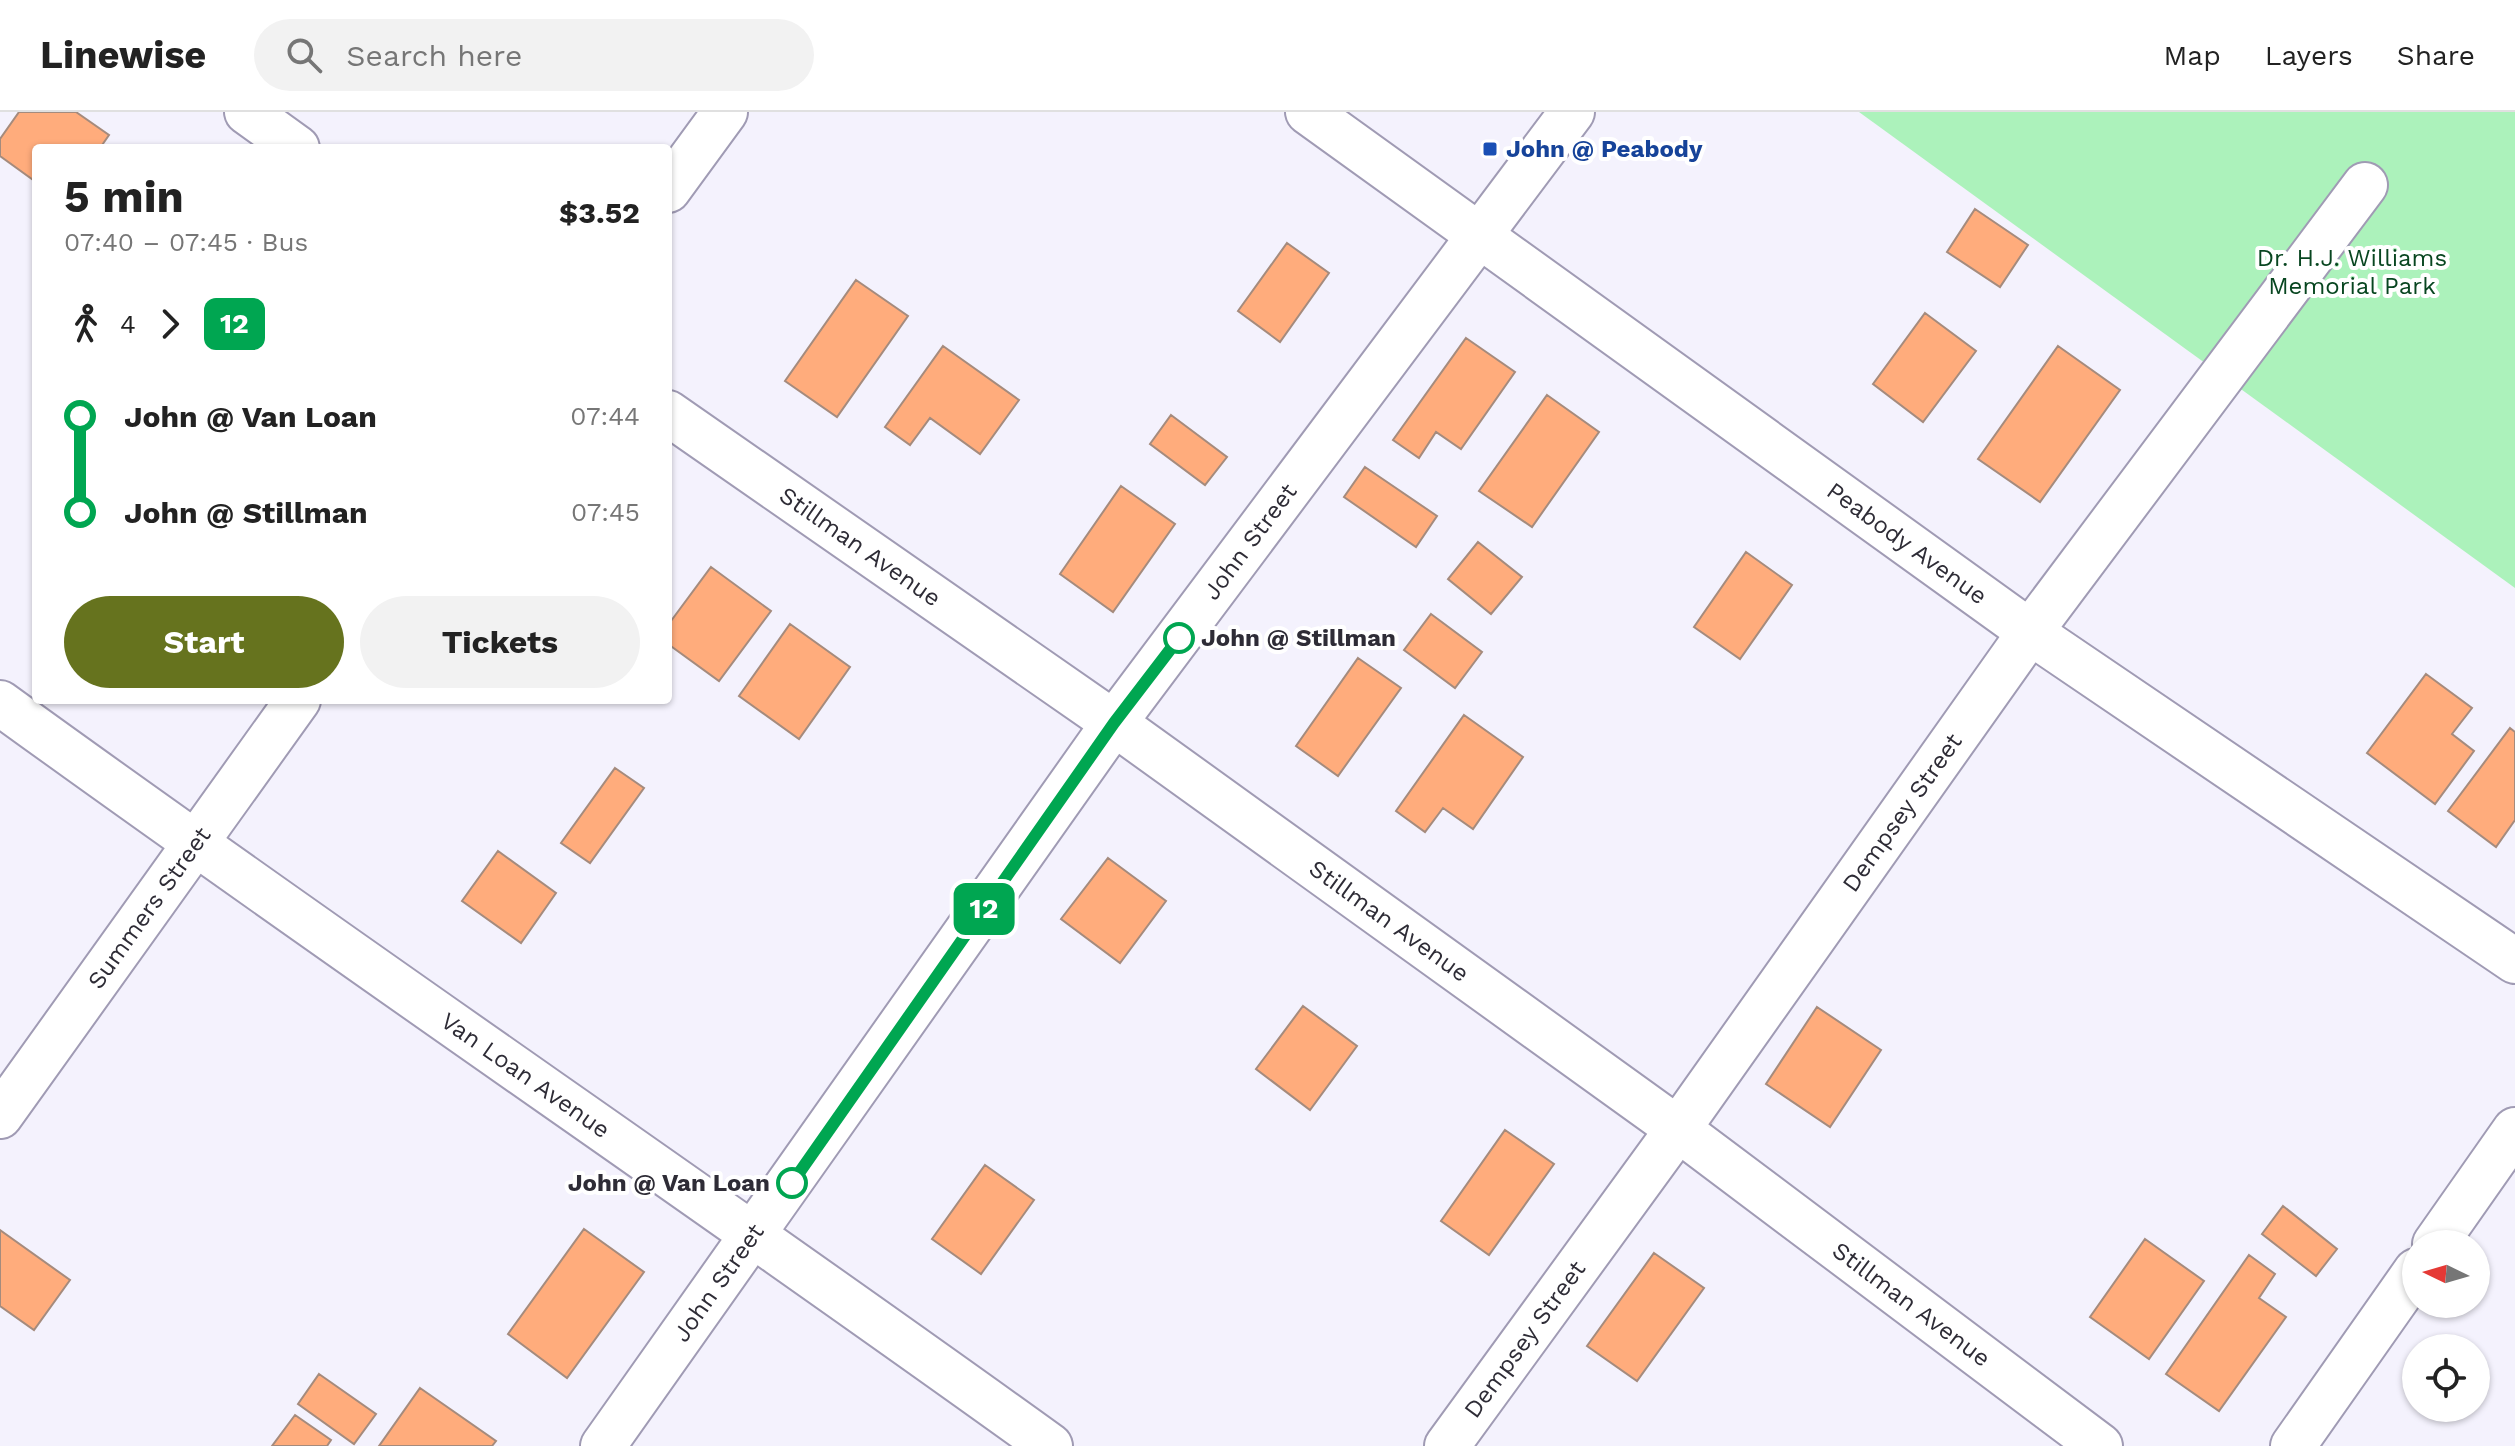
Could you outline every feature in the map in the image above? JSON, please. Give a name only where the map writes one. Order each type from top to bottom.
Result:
[{"type":"street","points":[[247,112],[291,144]]},
{"type":"street","points":[[672,185],[725,112]]},
{"type":"street","name":"Peabody Avenue","points":[[1308,112],[2030,632],[2515,961]]},
{"type":"street","name":"John Street","points":[[603,1446],[756,1234],[1114,723],[1572,112]]},
{"type":"street","name":"Dempsey Street","points":[[1447,1446],[1678,1129],[2030,632],[2365,185]]},
{"type":"street","name":"Stillman Avenue","points":[[672,416],[1114,723],[1678,1129],[2100,1446]]},
{"type":"street","name":"Van Loan Avenue","points":[[0,703],[194,844],[756,1234],[1050,1446]]},
{"type":"street","name":"Summers Street","points":[[0,1116],[295,704]]},
{"type":"street","points":[[2445,1230],[2515,1130]]},
{"type":"street","points":[[2293,1446],[2402,1291]]},
{"type":"green space","name":"Dr. H.J. Williams Memorial Park","points":[[1859,112],[2515,112],[2515,588]]},
{"type":"building","points":[[19,112],[76,112],[109,135],[103,144],[32,144],[32,179],[0,156],[0,139]]},
{"type":"building","points":[[1975,209],[2028,245],[2000,287],[1947,252]]},
{"type":"building","points":[[1287,243],[1329,273],[1280,342],[1238,311]]},
{"type":"building","points":[[856,280],[908,316],[837,417],[785,381]]},
{"type":"building","points":[[1925,313],[1976,351],[1923,422],[1873,384]]},
{"type":"building","points":[[1466,338],[1515,372],[1461,449],[1436,432],[1419,458],[1393,440]]},
{"type":"building","points":[[943,346],[1019,400],[980,454],[930,418],[910,445],[885,427]]},
{"type":"building","points":[[2058,346],[2120,390],[2040,502],[1978,459]]},
{"type":"building","points":[[1547,395],[1599,432],[1532,527],[1479,491]]},
{"type":"building","points":[[1171,415],[1227,457],[1205,485],[1150,444]]},
{"type":"building","points":[[1365,467],[1437,516],[1416,547],[1344,497]]},
{"type":"building","points":[[1121,486],[1175,524],[1113,612],[1060,574]]},
{"type":"building","points":[[1478,542],[1522,577],[1491,614],[1448,579]]},
{"type":"building","points":[[1746,552],[1792,585],[1740,659],[1694,627]]},
{"type":"building","points":[[711,567],[771,611],[719,681],[672,647],[672,620]]},
{"type":"building","points":[[1431,614],[1482,652],[1455,688],[1404,650]]},
{"type":"building","points":[[790,624],[850,667],[799,739],[739,696]]},
{"type":"building","points":[[1358,658],[1401,688],[1338,776],[1296,746]]},
{"type":"building","points":[[2426,674],[2472,708],[2452,734],[2474,751],[2435,804],[2367,753]]},
{"type":"building","points":[[1464,715],[1523,757],[1473,829],[1443,808],[1425,832],[1396,811]]},
{"type":"building","points":[[2510,728],[2515,732],[2515,820],[2496,847],[2448,811]]},
{"type":"building","points":[[615,768],[644,788],[590,863],[561,843]]},
{"type":"building","points":[[498,851],[556,893],[521,943],[462,901]]},
{"type":"building","points":[[1108,858],[1166,901],[1120,963],[1061,919]]},
{"type":"building","points":[[1303,1006],[1357,1046],[1310,1110],[1256,1069]]},
{"type":"building","points":[[1817,1007],[1881,1050],[1830,1127],[1766,1084]]},
{"type":"building","points":[[1505,1130],[1554,1164],[1489,1255],[1441,1221]]},
{"type":"building","points":[[985,1165],[1034,1200],[981,1274],[932,1239]]},
{"type":"building","points":[[2283,1206],[2337,1249],[2316,1276],[2262,1234]]},
{"type":"building","points":[[584,1229],[644,1272],[567,1378],[508,1334]]},
{"type":"building","points":[[0,1230],[70,1280],[34,1330],[0,1306]]},
{"type":"building","points":[[2145,1239],[2204,1281],[2149,1359],[2090,1317]]},
{"type":"building","points":[[1654,1253],[1704,1288],[1637,1381],[1587,1346]]},
{"type":"building","points":[[2249,1255],[2275,1274],[2259,1298],[2286,1317],[2219,1411],[2166,1374]]},
{"type":"building","points":[[319,1374],[376,1414],[354,1444],[298,1404]]},
{"type":"building","points":[[420,1388],[496,1441],[492,1446],[379,1446]]},
{"type":"building","points":[[295,1415],[331,1440],[327,1446],[272,1446]]},
{"type":"bus line","name":"12","points":[[792,1183],[1114,723],[1179,638]]},
{"type":"place","name":"John @ Peabody","points":[[1490,149]]},
{"type":"place","name":"John @ Stillman","points":[[1179,638]]},
{"type":"place","name":"John @ Van Loan","points":[[792,1183]]}]
